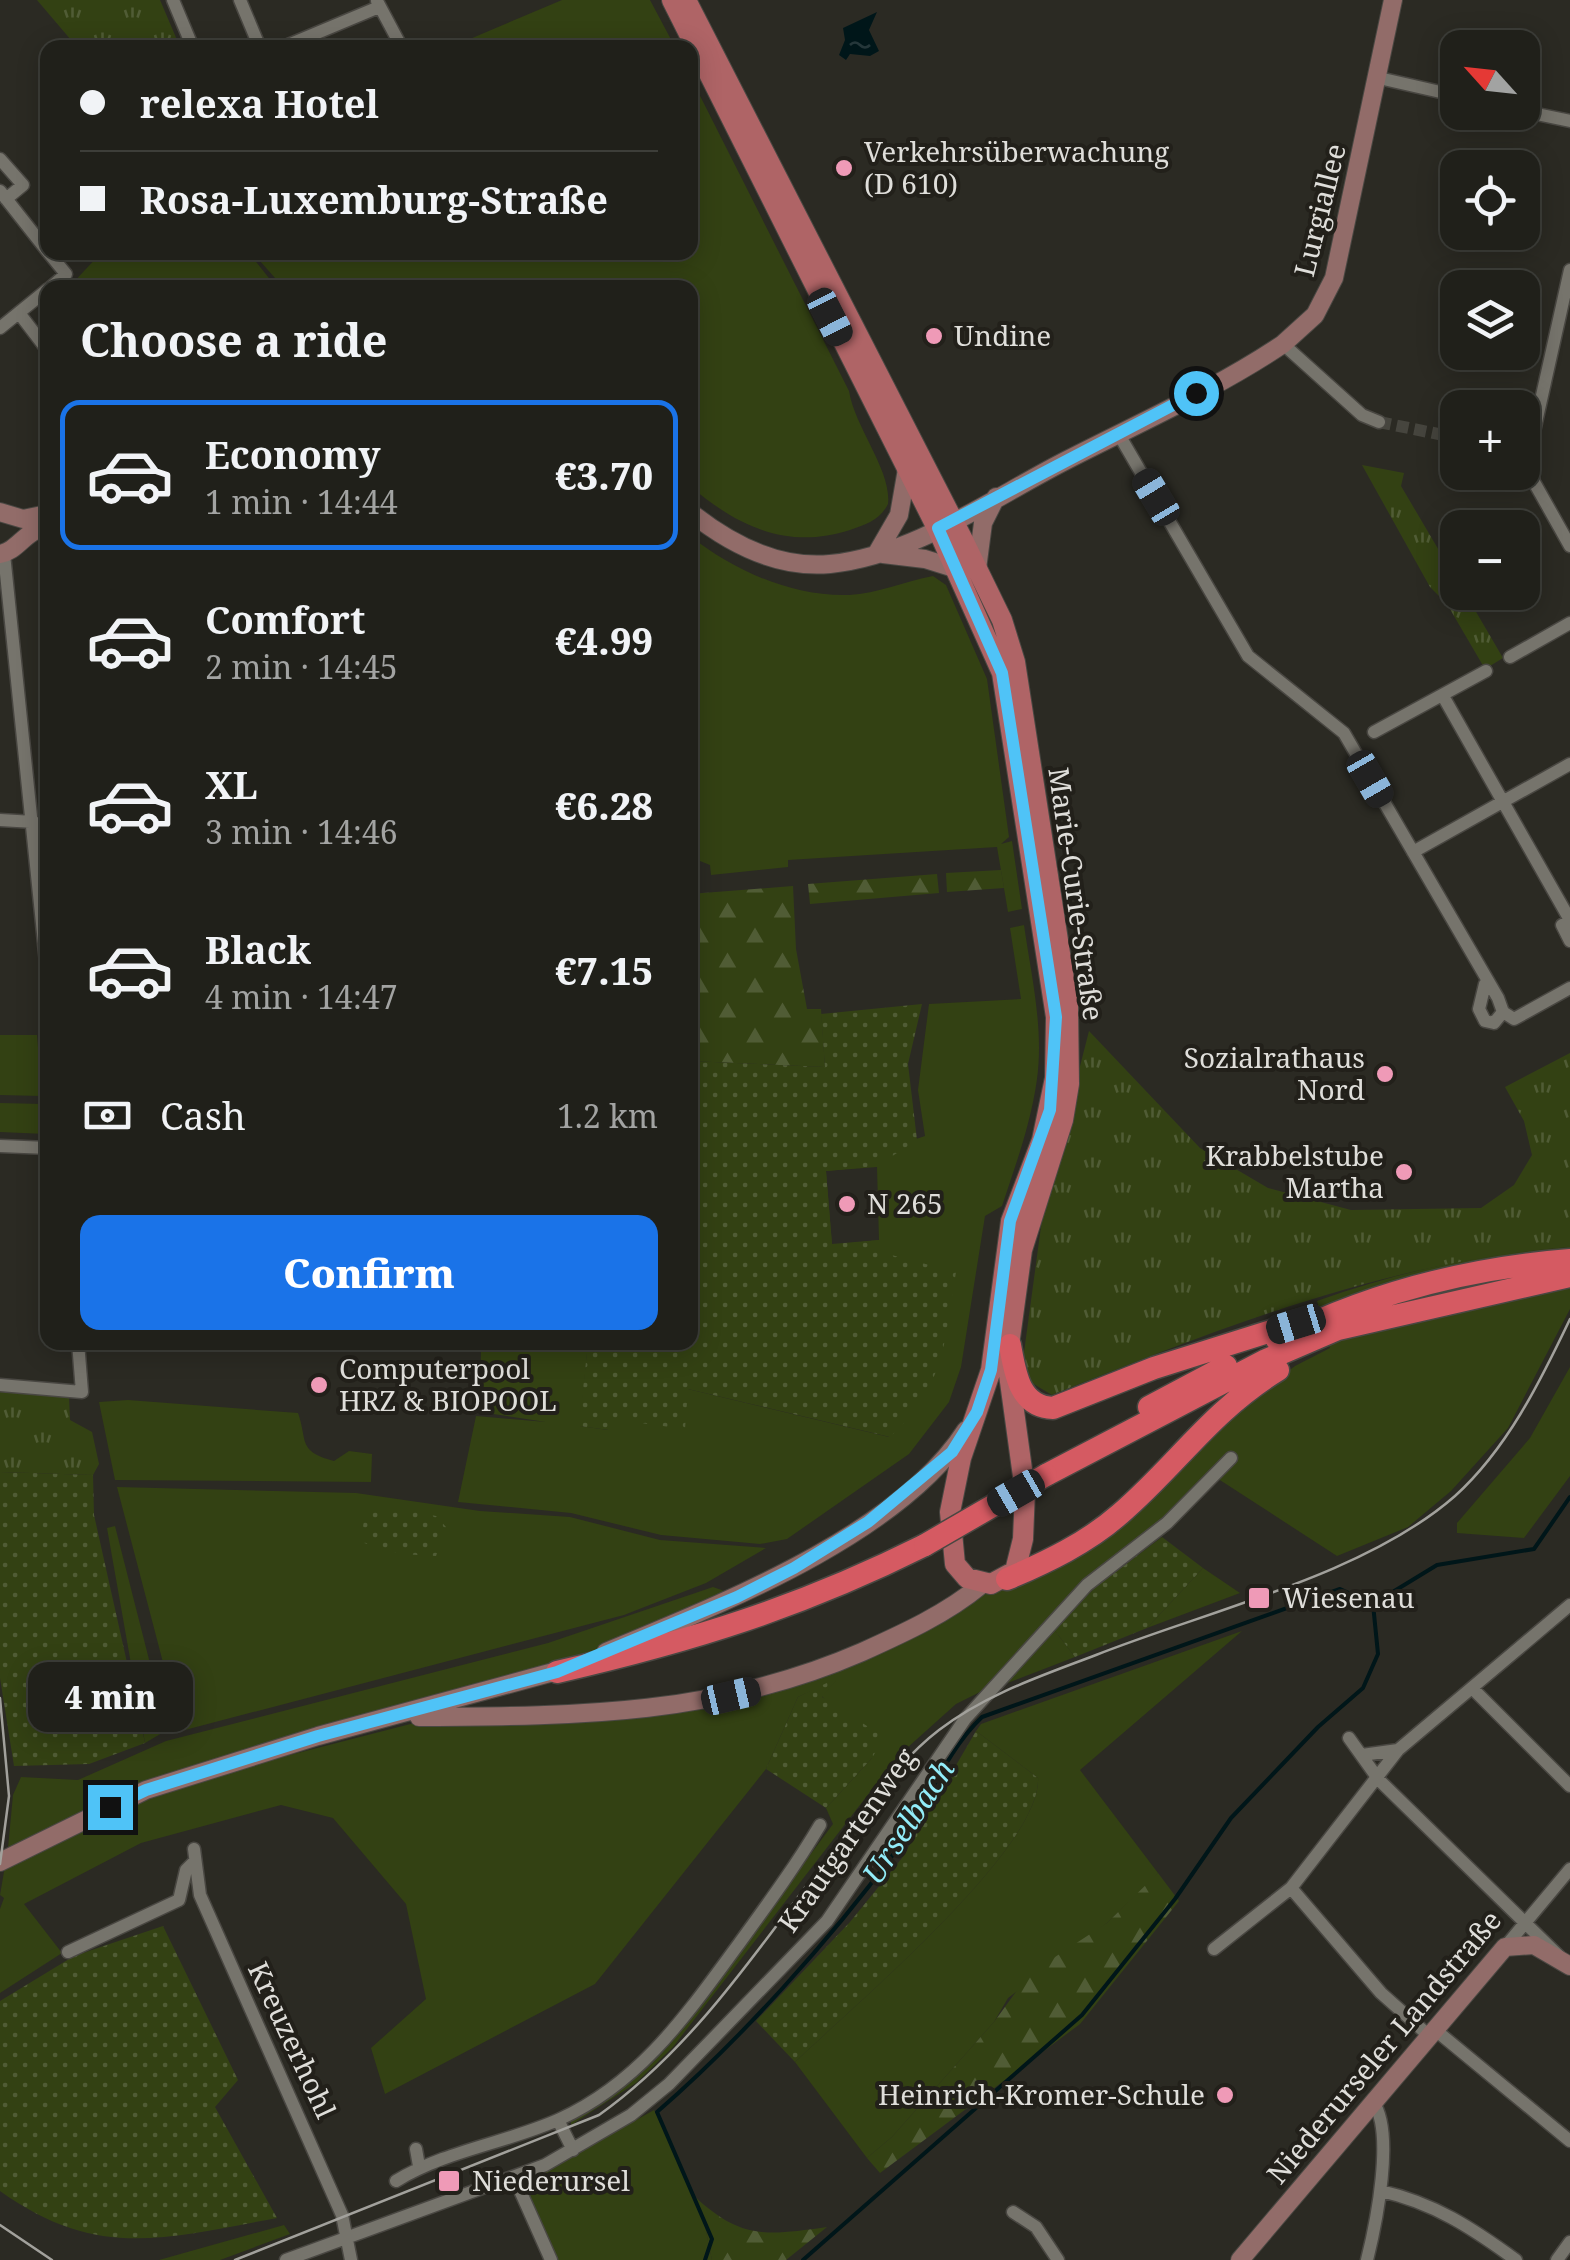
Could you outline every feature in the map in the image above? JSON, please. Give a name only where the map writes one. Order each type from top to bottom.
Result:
[{"type":"highway","points":[[557,1672],[688,1642],[844,1584],[925,1545],[1053,1472],[1169,1396],[1337,1327],[1418,1285],[1496,1267],[1570,1260]]},
{"type":"highway","points":[[1010,1345],[1024,1394],[1041,1408],[1052,1408],[1154,1368],[1570,1276]]},
{"type":"highway","points":[[1007,1579],[1077,1546],[1117,1517],[1236,1396],[1337,1327]]},
{"type":"main road","name":"Marie-Curie-Straße","points":[[672,0],[692,40]]},
{"type":"main road","name":"Marie-Curie-Straße","points":[[686,0],[1015,662],[1068,1004],[1066,1102],[1022,1250],[1010,1345],[1008,1385],[1021,1448],[1025,1506],[1019,1562],[1007,1579]]},
{"type":"main road","name":"Lurgiallee","points":[[877,554],[945,524],[1283,344],[1315,315],[1334,278],[1394,0]]},
{"type":"main road","name":"Marie-Curie-Straße","points":[[698,52],[908,469],[945,524]]},
{"type":"main road","points":[[877,554],[899,515],[908,469]]},
{"type":"main road","points":[[698,518],[736,544],[776,559],[833,564],[877,554],[925,558],[967,569],[996,496]]},
{"type":"main road","points":[[20,539],[7,514],[40,514]]},
{"type":"main road","points":[[2,554],[40,529]]},
{"type":"main road","name":"Marie-Curie-Straße","points":[[967,569],[1002,673],[1056,1017],[1050,1110],[1010,1221],[991,1370],[953,1488],[950,1538],[955,1564],[981,1585]]},
{"type":"main road","points":[[0,1862],[146,1790],[557,1672],[794,1568],[868,1522],[932,1470],[952,1452],[977,1412]]},
{"type":"main road","points":[[394,1717],[589,1716],[696,1704],[800,1679],[954,1607],[981,1585],[1007,1579]]},
{"type":"main road","points":[[1505,1946],[1534,1945],[1565,1962]]},
{"type":"main road","name":"Niederurseler Landstraße","points":[[1240,2260],[1505,1946]]},
{"type":"street","points":[[173,0],[190,40]]},
{"type":"street","points":[[240,0],[257,40]]},
{"type":"street","points":[[299,40],[378,4],[398,40]]},
{"type":"street","points":[[1379,78],[1440,92]]},
{"type":"street","points":[[1540,115],[1570,121]]},
{"type":"street","points":[[0,159],[5,175],[23,185],[3,195],[40,242]]},
{"type":"street","points":[[55,260],[66,274],[58,280]]},
{"type":"street","points":[[1540,395],[1570,270]]},
{"type":"street","points":[[0,328],[40,295]]},
{"type":"street","points":[[19,313],[40,340]]},
{"type":"street","points":[[1283,344],[1362,414],[1379,422]]},
{"type":"street","points":[[1118,433],[1248,656],[1344,734],[1503,1012],[1514,1019],[1570,988]]},
{"type":"street","points":[[1539,490],[1569,543]]},
{"type":"street","points":[[2,554],[40,891]]},
{"type":"street","points":[[1510,657],[1570,623]]},
{"type":"street","points":[[1374,732],[1486,671]]},
{"type":"street","points":[[1444,696],[1570,920],[1562,926],[1570,941]]},
{"type":"street","points":[[1413,852],[1570,764]]},
{"type":"street","points":[[0,820],[34,822]]},
{"type":"street","points":[[1486,984],[1480,1009],[1485,1021],[1500,1020],[1503,1012]]},
{"type":"street","points":[[0,1146],[40,1148]]},
{"type":"street","points":[[0,1385],[82,1392],[79,1350]]},
{"type":"street","name":"Krautgartenweg","points":[[286,2260],[574,2150],[631,2116],[669,2084],[827,1921],[965,1718],[1087,1585],[1167,1523],[1231,1458]]},
{"type":"street","points":[[1214,1949],[1290,1888],[1398,1750],[1570,1605]]},
{"type":"street","points":[[1472,1688],[1570,1786]]},
{"type":"street","points":[[1349,1738],[1378,1780],[1565,1962]]},
{"type":"street","points":[[1362,1754],[1398,1750]]},
{"type":"street","name":"Krautgartenweg","points":[[396,2181],[420,2166],[558,2120],[595,2101],[667,2042],[820,1825]]},
{"type":"street","name":"Kreuzerhohl","points":[[68,1952],[179,1900],[186,1870],[194,1856],[200,1896],[295,2101],[349,2237],[351,2260]]},
{"type":"street","name":"Niederurseler Landstraße","points":[[1505,1946],[1570,1869]]},
{"type":"street","points":[[1290,1888],[1381,1992],[1570,2141]]},
{"type":"street","points":[[1367,2260],[1381,2191],[1381,2113],[1373,2102]]},
{"type":"street","points":[[558,2120],[574,2150]]},
{"type":"street","points":[[416,2149],[420,2166]]},
{"type":"street","points":[[514,2176],[551,2260]]},
{"type":"street","points":[[1381,2191],[1422,2200],[1464,2222],[1516,2260]]},
{"type":"street","points":[[1012,2212],[1036,2228],[1058,2260]]},
{"type":"street","points":[[1557,2260],[1570,2242]]},
{"type":"green space","points":[[37,0],[160,0],[177,40],[71,40]]},
{"type":"green space","points":[[562,0],[650,0],[671,40],[468,40]]},
{"type":"green space","points":[[698,92],[849,391],[884,478],[888,504],[877,518],[850,530],[827,536],[785,536],[745,523],[698,492],[698,280],[277,280],[259,260],[698,260]]},
{"type":"green space","points":[[94,260],[255,260],[270,280],[76,280]]},
{"type":"green space","points":[[1362,465],[1404,473],[1401,486],[1440,552],[1440,597],[1430,587]]},
{"type":"green space","points":[[698,541],[744,570],[806,591],[860,594],[933,576],[946,585],[987,679],[1009,837],[1001,844],[1012,841],[1022,909],[1008,912],[997,847],[788,860],[788,867],[711,875],[710,865],[698,860]]},
{"type":"green space","points":[[1451,610],[1475,610],[1503,658],[1485,669]]},
{"type":"green space","points":[[1001,870],[1004,888],[947,892],[946,873]]},
{"type":"green space","points":[[937,874],[939,893],[810,904],[808,884]]},
{"type":"green space","points":[[793,886],[796,949],[807,1009],[821,1009],[825,1067],[698,1061],[698,893]]},
{"type":"green space","points":[[1024,925],[1036,1001],[1039,1060],[1031,1112],[1002,1206],[985,1216],[961,1367],[949,1402],[909,1454],[787,1539],[760,1544],[661,1535],[571,1513],[458,1502],[476,1416],[546,1422],[480,1412],[481,1350],[587,1350],[580,1426],[608,1430],[610,1419],[688,1389],[889,1437],[833,1245],[879,1240],[877,1167],[826,1171],[832,1245],[698,1244],[698,1239],[911,1093],[916,1139],[925,1136],[918,1090],[929,1004],[1021,999],[1010,928]]},
{"type":"green space","points":[[922,1004],[908,1064],[917,1140],[877,1166],[826,1171],[832,1244],[879,1240],[880,1252],[956,1272],[940,1362],[922,1399],[890,1437],[688,1389],[685,1429],[611,1419],[609,1430],[579,1426],[587,1350],[698,1350],[698,1061],[825,1067],[821,1014]]},
{"type":"green space","points":[[1089,1031],[1200,1148],[1268,1188],[1351,1210],[1481,1208],[1514,1185],[1532,1155],[1524,1121],[1505,1087],[1570,1053],[1570,1247],[1502,1255],[1370,1282],[1242,1322],[1052,1395],[1032,1383],[1023,1360],[1043,1212]]},
{"type":"green space","points":[[0,1035],[37,1035],[40,1096],[0,1095]]},
{"type":"green space","points":[[0,1103],[40,1104],[40,1134],[0,1132]]},
{"type":"green space","points":[[1570,1247],[1570,1309],[1508,1428],[1451,1491],[1408,1527],[1337,1556],[1209,1473],[1176,1513],[1103,1565],[984,1690],[956,1704],[897,1757],[673,2047],[636,2083],[571,2125],[571,2119],[646,2069],[669,2045],[833,1824],[826,1808],[872,1758],[822,1696],[836,1680],[798,1697],[766,1769],[595,1984],[385,2094],[371,2048],[426,1999],[406,1904],[333,1818],[281,1805],[141,1843],[24,1904],[62,1953],[0,1993],[0,1909],[4,1898],[0,1895],[5,1866],[149,1797],[208,1776],[426,1720],[699,1710],[803,1684],[893,1643],[985,1590],[1049,1570],[1231,1414],[1295,1366],[1330,1348],[1317,1301],[1441,1265]]},
{"type":"green space","points":[[1570,1367],[1570,1476],[1524,1538],[1457,1533],[1457,1523],[1530,1438]]},
{"type":"green space","points":[[0,1392],[69,1396],[70,1420],[92,1432],[99,1464],[93,1475],[0,1472]]},
{"type":"green space","points":[[128,1400],[298,1413],[306,1444],[314,1453],[334,1461],[349,1451],[372,1454],[371,1482],[115,1480],[99,1402]]},
{"type":"green space","points":[[0,1472],[93,1475],[94,1515],[145,1743],[89,1764],[14,1766],[0,1678]]},
{"type":"green space","points":[[117,1487],[356,1493],[480,1511],[570,1517],[660,1540],[766,1548],[706,1583],[624,1615],[181,1731]]},
{"type":"green space","points":[[395,1508],[436,1516],[446,1527],[436,1556],[400,1554],[361,1542],[365,1512]]},
{"type":"green space","points":[[115,1526],[167,1730],[145,1743],[107,1528]]},
{"type":"green space","points":[[1162,1537],[1203,1568],[1147,1628],[1075,1657],[1053,1628],[1097,1586]]},
{"type":"green space","points":[[1203,1568],[1240,1593],[1147,1628]]},
{"type":"green space","points":[[713,1587],[733,1594],[557,1672],[146,1781],[8,1848],[13,1795],[21,1777],[78,1780],[166,1741],[548,1643]]},
{"type":"green space","points":[[1053,1628],[1075,1657],[1005,1684]]},
{"type":"green space","points":[[1242,1631],[1080,1770],[1158,1873],[1107,1923],[1008,1998],[994,2022],[892,2137],[867,2158],[795,2062],[938,1927],[1009,1845],[1031,1808],[1038,1778],[976,1731],[981,1724]]},
{"type":"green space","points":[[839,1677],[822,1697],[884,1737],[872,1758],[826,1808],[766,1769],[798,1697]]},
{"type":"green space","points":[[976,1731],[1038,1778],[1031,1808],[1009,1845],[938,1927],[795,2062],[756,2021],[850,1922],[902,1858]]},
{"type":"green space","points":[[1158,1873],[1179,1901],[1080,2024],[880,2173],[867,2158],[892,2137],[994,2022],[1029,1974],[1107,1923]]},
{"type":"green space","points":[[163,1926],[238,2080],[215,2107],[277,2218],[164,2237],[100,2235],[68,2227],[35,2213],[0,2191],[0,2001],[74,1956]]},
{"type":"green space","points":[[654,2110],[702,2211],[712,2260],[557,2260],[527,2188],[529,2180]]},
{"type":"green space","points":[[693,2195],[725,2220],[754,2231],[827,2227],[786,2260],[712,2260],[702,2211]]},
{"type":"green space","points":[[284,2225],[290,2234],[220,2260],[159,2260]]},
{"type":"water","points":[[877,12],[869,30],[879,51],[870,56],[850,54],[846,60],[839,55],[845,40],[843,28]]},
{"type":"waterway","name":"Urselbach","points":[[803,2260],[1082,2015],[1175,1899],[1231,1818],[1318,1727],[1363,1688],[1378,1654],[1373,1604],[1437,1565],[1534,1549],[1570,1497]]},
{"type":"waterway","name":"Urselbach","points":[[705,2260],[712,2239],[657,2112],[783,1988],[842,1919],[895,1852],[956,1748],[982,1717],[1340,1589],[1373,1604]]},
{"type":"tunnel","points":[[1379,422],[1440,434]]},
{"type":"tram line","points":[[235,2260],[599,2115],[669,2055],[701,2021],[888,1780],[939,1730],[1014,1687],[1283,1589],[1377,1548],[1418,1524],[1455,1496],[1491,1457],[1534,1390],[1570,1319]]},
{"type":"tram line","points":[[0,1698],[9,1796],[0,1864]]},
{"type":"tram line","points":[[0,2225],[52,2260]]},
{"type":"place","name":"Verkehrsüberwachung (D 610)","points":[[844,168]]},
{"type":"place","name":"Undine","points":[[934,336]]},
{"type":"place","name":"Sozialrathaus Nord","points":[[1385,1074]]},
{"type":"place","name":"Krabbelstube Martha","points":[[1404,1172]]},
{"type":"place","name":"N 265","points":[[847,1204]]},
{"type":"place","name":"Computerpool HRZ & BIOPOOL","points":[[319,1385]]},
{"type":"place","name":"Wiesenau","points":[[1259,1598]]},
{"type":"place","name":"Heinrich-Kromer-Schule","points":[[1225,2095]]},
{"type":"place","name":"Niederursel","points":[[449,2181]]},
{"type":"route","points":[[110,1807],[146,1790],[318,1736],[557,1672],[737,1597],[794,1568],[868,1522],[952,1452],[977,1412],[991,1370],[1010,1221],[1050,1110],[1056,1017],[1002,673],[938,528],[1196,393]]}]
